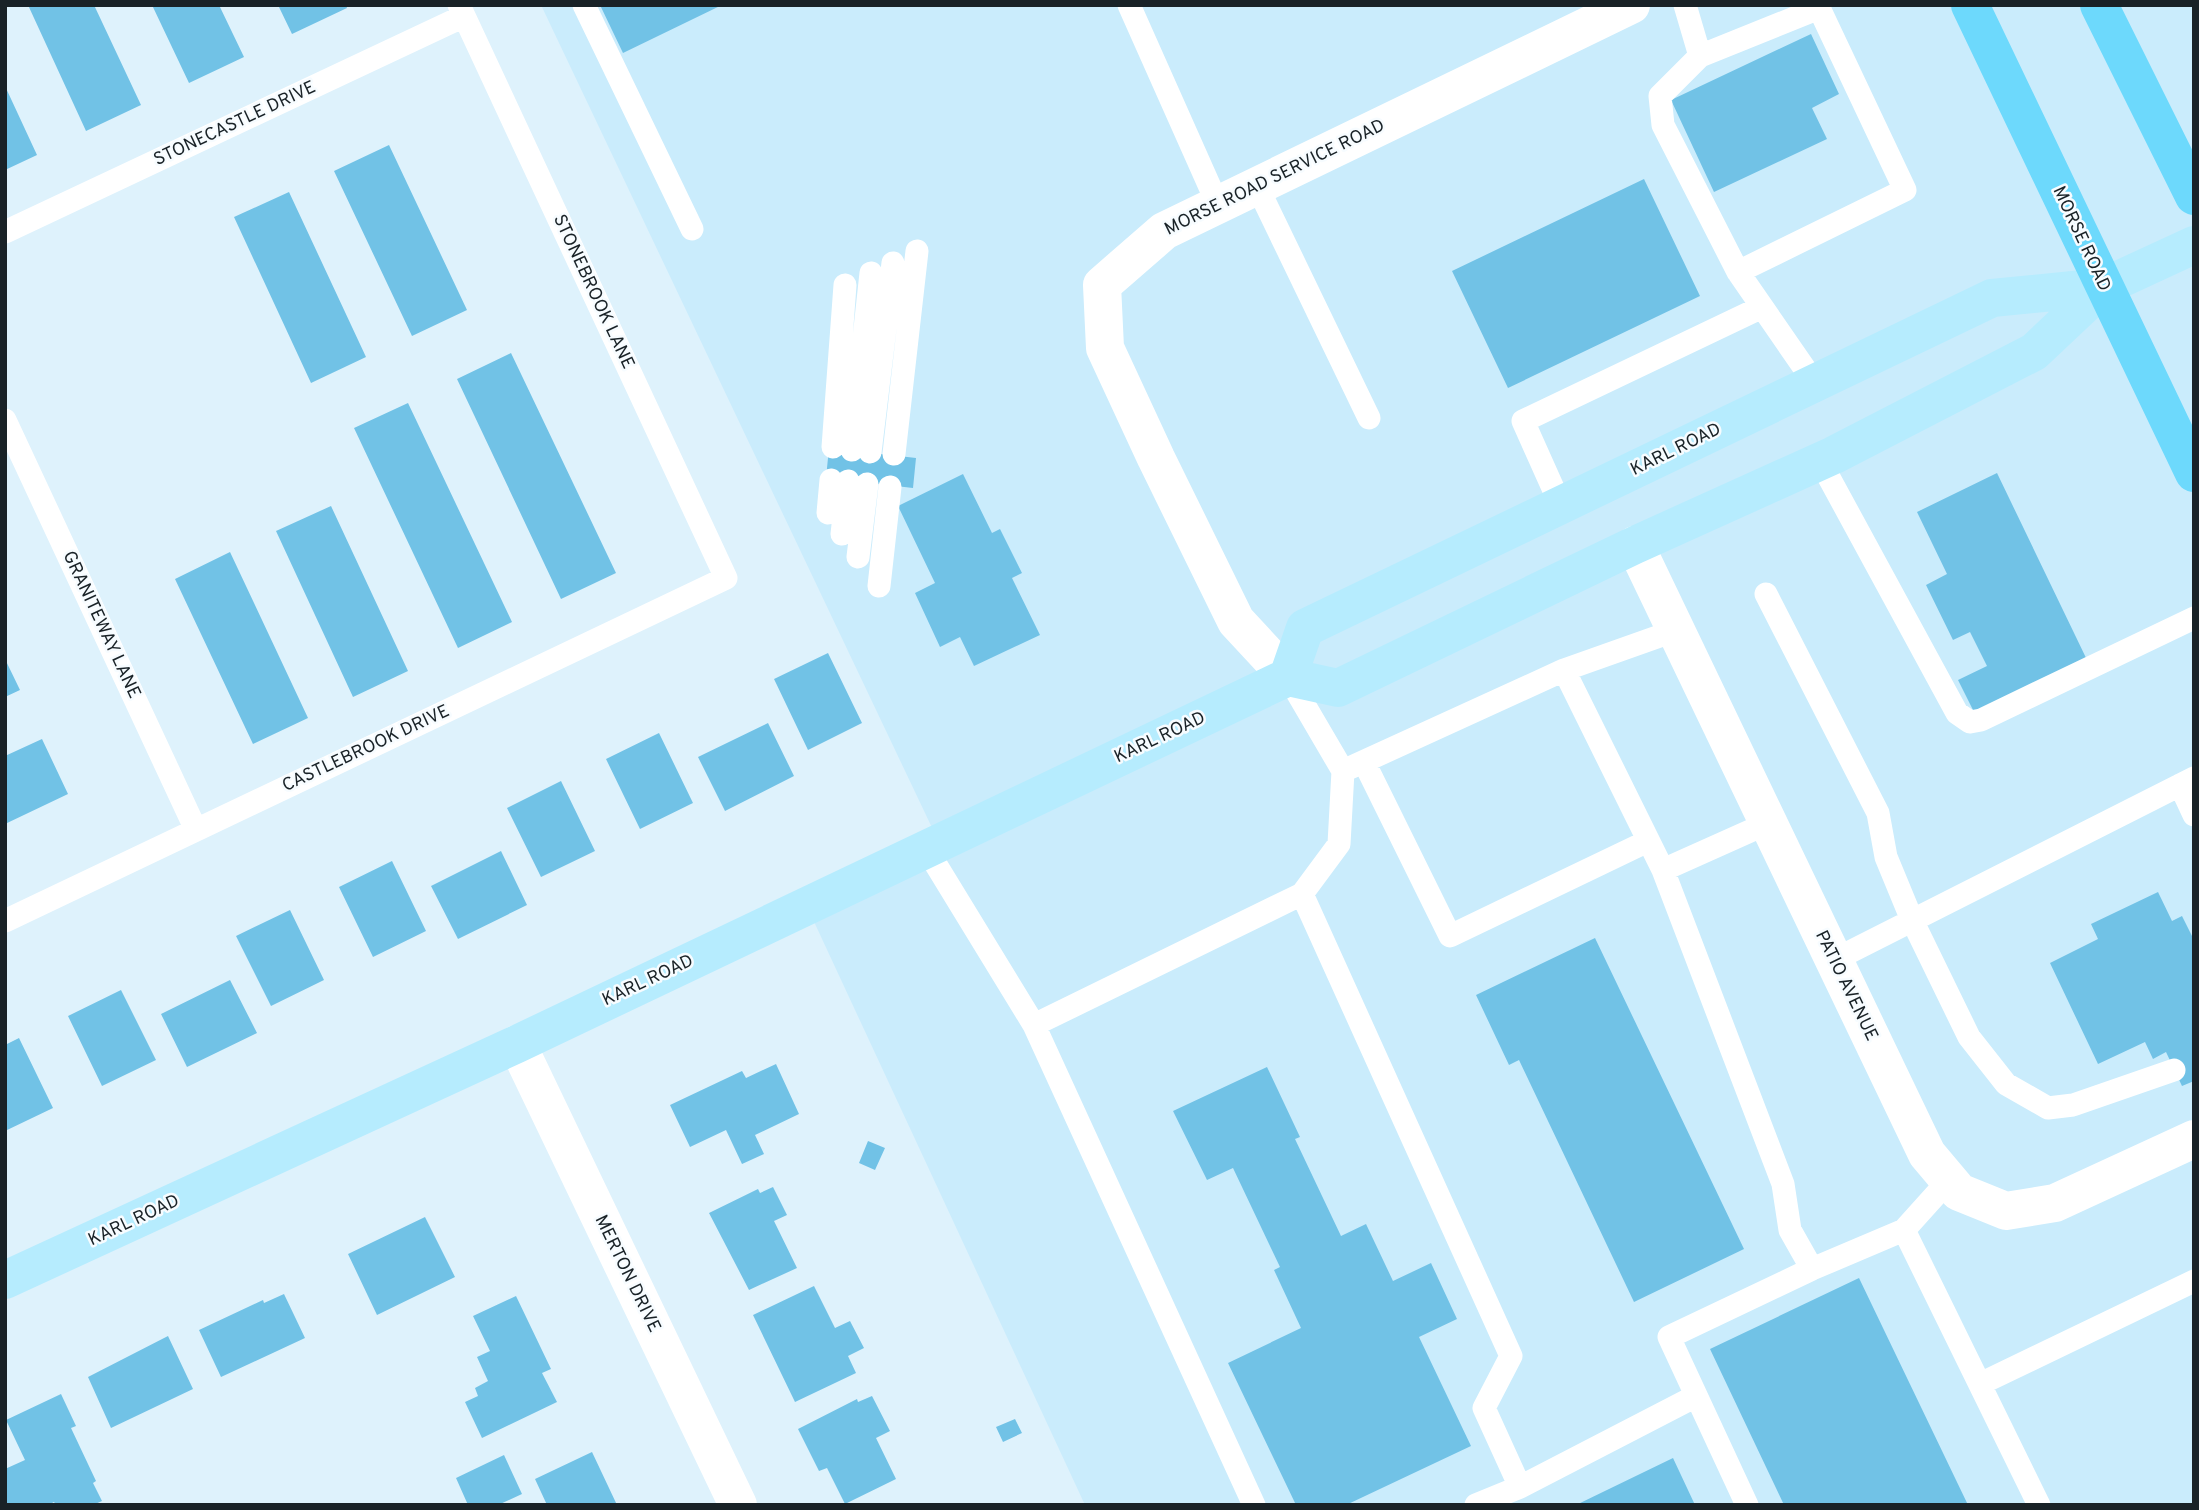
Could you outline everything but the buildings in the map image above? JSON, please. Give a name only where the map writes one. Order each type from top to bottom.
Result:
[{"type":"main road","name":"MORSE ROAD","points":[[1970,5],[2194,473]]},
{"type":"main road","points":[[2099,5],[2194,196]]},
{"type":"main road","name":"KARL ROAD","points":[[5,1280],[517,1044],[1288,677],[1338,688],[1635,545],[1820,461],[2034,352],[2104,287],[2194,245]]},
{"type":"main road","name":"KARL ROAD","points":[[1288,677],[1306,628],[1814,382],[1993,298],[2104,287]]},
{"type":"street","name":"MORSE ROAD SERVICE ROAD","points":[[1288,677],[1236,621],[1105,348],[1102,285],[1164,231],[1631,5]]},
{"type":"street","name":"PATIO AVENUE","points":[[1635,545],[1927,1154],[1959,1192],[2006,1211],[2055,1203],[2194,1139]]},
{"type":"street","name":"MERTON DRIVE","points":[[517,1044],[738,1505]]},
{"type":"lane","points":[[584,5],[692,229]]},
{"type":"lane","points":[[1129,5],[1218,205]]},
{"type":"lane","points":[[1685,5],[1700,55]]},
{"type":"lane","points":[[1738,272],[1905,190],[1822,7],[1700,55],[1660,96],[1663,124],[1738,272],[1814,382]]},
{"type":"lane","name":"STONECASTLE DRIVE","points":[[5,232],[462,11]]},
{"type":"lane","name":"STONEBROOK LANE","points":[[462,11],[726,578]]},
{"type":"lane","points":[[1257,186],[1369,418]]},
{"type":"lane","points":[[894,454],[916,251]]},
{"type":"lane","points":[[852,450],[892,262]]},
{"type":"lane","points":[[852,450],[871,273]]},
{"type":"lane","points":[[845,285],[852,450]]},
{"type":"lane","points":[[1561,506],[1523,421],[1762,307]]},
{"type":"lane","name":"GRANITEWAY LANE","points":[[5,420],[196,830]]},
{"type":"lane","points":[[1820,461],[1957,713],[1970,722],[2194,618]]},
{"type":"lane","points":[[828,513],[849,482]]},
{"type":"lane","points":[[842,534],[849,482]]},
{"type":"lane","points":[[849,482],[858,557]]},
{"type":"lane","points":[[879,586],[890,487]]},
{"type":"lane","name":"CASTLEBROOK DRIVE","points":[[5,921],[726,578]]},
{"type":"lane","points":[[1766,593],[1878,813],[1886,857],[1912,920],[1969,1037],[2006,1084],[2048,1108],[2073,1105],[2174,1070]]},
{"type":"lane","points":[[1353,766],[1564,670],[1674,631]]},
{"type":"lane","points":[[1564,670],[1663,870],[1783,1184],[1790,1230],[1812,1269]]},
{"type":"lane","points":[[1288,677],[1353,766],[1450,936],[1648,841]]},
{"type":"lane","points":[[1034,1025],[1302,894],[1339,844],[1353,766]]},
{"type":"lane","points":[[1834,960],[2187,781],[2194,816]]},
{"type":"lane","points":[[1663,870],[1768,823]]},
{"type":"lane","points":[[927,850],[1034,1025],[1254,1505]]},
{"type":"lane","points":[[1302,894],[1511,1356],[1484,1408],[1520,1487]]},
{"type":"lane","points":[[1747,1505],[1669,1337],[1812,1269],[1903,1230],[1948,1180]]},
{"type":"lane","points":[[1903,1230],[2039,1505]]},
{"type":"lane","points":[[1980,1384],[2194,1282]]},
{"type":"lane","points":[[1476,1505],[1520,1487],[1696,1396]]},
{"type":"shaded area","points":[[541,5],[2194,5],[2194,1505],[1085,1505],[803,898],[935,834]]}]
